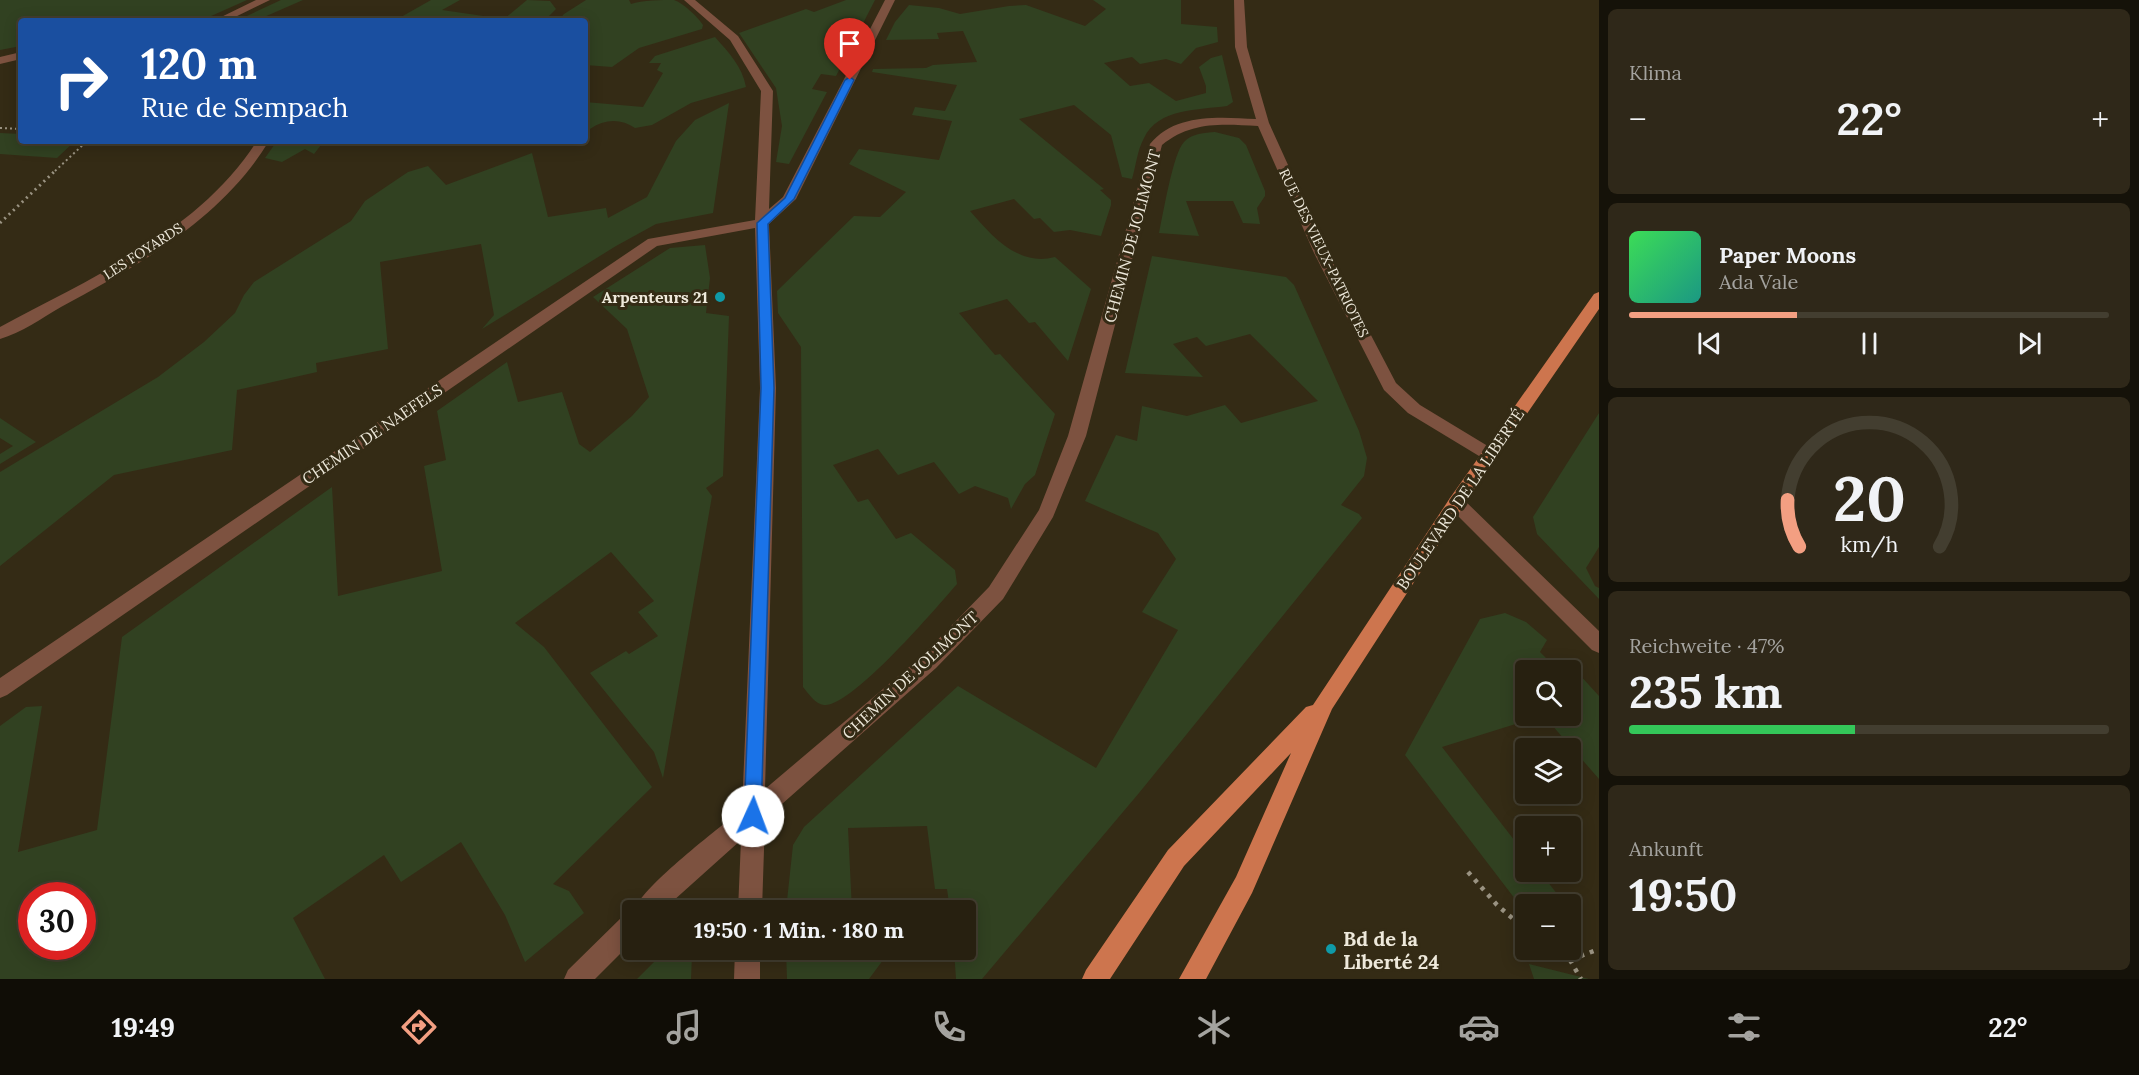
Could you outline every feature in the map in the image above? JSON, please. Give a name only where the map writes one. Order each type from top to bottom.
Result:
[{"type":"main road","name":"BOULEVARD DE LA LIBERTÉ","points":[[1192,979],[1244,885],[1323,704],[1456,503],[1599,297]]},
{"type":"main road","name":"BOULEVARD DE LA LIBERTÉ","points":[[1095,979],[1176,858],[1323,704]]},
{"type":"street","points":[[225,18],[265,0]]},
{"type":"street","points":[[689,0],[734,38],[767,91],[762,223],[768,388],[750,900]]},
{"type":"street","points":[[762,223],[789,199],[890,0]]},
{"type":"street","name":"RUE DES VIEUX-PATRIOTES","points":[[1239,0],[1241,47],[1263,123],[1321,253],[1390,386],[1414,409],[1490,455]]},
{"type":"street","points":[[0,61],[18,56]]},
{"type":"street","name":"CHEMIN DE JOLIMONT","points":[[656,900],[929,662],[996,593],[1047,512],[1077,436],[1156,144],[1169,131],[1191,122],[1263,123]]},
{"type":"street","name":"LES FOYARDS","points":[[0,334],[134,259],[203,211],[242,174],[261,144]]},
{"type":"street","name":"CHEMIN DE NAEFELS","points":[[0,689],[653,242],[762,223]]},
{"type":"street","points":[[1456,503],[1599,644]]},
{"type":"street","points":[[577,979],[622,935]]},
{"type":"street","points":[[747,979],[748,960]]},
{"type":"path","points":[[0,128],[18,129]]},
{"type":"path","points":[[0,224],[84,144]]},
{"type":"path","points":[[1468,872],[1497,905],[1515,921]]},
{"type":"path","points":[[1581,956],[1599,949]]},
{"type":"path","points":[[1570,960],[1581,979]]},
{"type":"green space","points":[[0,0],[247,0],[207,18],[18,18],[18,47],[0,50]]},
{"type":"green space","points":[[281,0],[303,0],[262,18],[242,18]]},
{"type":"green space","points":[[431,0],[460,0],[442,10],[497,18],[399,18]]},
{"type":"green space","points":[[527,0],[550,1],[556,9],[547,18],[505,18]]},
{"type":"green space","points":[[586,0],[629,0],[631,4],[674,0],[682,4],[703,25],[702,29],[639,48],[612,67],[588,65],[588,18],[561,18]]},
{"type":"green space","points":[[846,0],[875,0],[836,76],[821,74],[812,89],[827,92],[789,164],[776,162],[782,126],[776,88],[739,33],[806,9],[814,12]]},
{"type":"green space","points":[[1093,0],[1181,0],[1181,24],[1217,27],[1218,42],[1196,48],[1181,64],[1166,59],[1140,64],[1132,57],[1104,63],[1130,86],[1149,83],[1176,101],[1206,93],[1206,86],[1199,67],[1211,58],[1222,55],[1233,102],[1227,106],[1180,112],[1159,121],[1150,128],[1144,138],[1132,179],[1122,177],[1111,135],[1074,105],[1019,119],[1104,189],[1100,190],[1111,200],[1101,236],[1070,230],[1054,232],[1040,218],[1034,219],[1014,199],[970,211],[1007,247],[1029,258],[1055,257],[1091,289],[1068,361],[1035,322],[1029,323],[1007,299],[959,313],[995,355],[1000,354],[1055,414],[1035,475],[1025,484],[1011,509],[1008,498],[975,486],[959,494],[934,462],[898,475],[878,449],[833,465],[858,502],[868,499],[896,539],[911,533],[955,570],[957,584],[873,674],[837,702],[824,705],[818,703],[803,687],[801,347],[778,313],[777,291],[854,216],[880,217],[906,192],[849,164],[859,149],[939,160],[952,121],[912,115],[915,107],[945,111],[957,85],[872,72],[873,69],[926,68],[933,65],[977,62],[963,31],[937,33],[939,39],[886,40],[895,22],[909,5],[939,8],[960,14],[1026,5],[1085,26],[1106,9]]},
{"type":"green space","points":[[715,37],[738,66],[746,87],[691,103],[652,125],[635,128],[612,121],[588,128],[588,102],[643,107],[663,73],[657,70],[661,63],[649,63],[655,56]]},
{"type":"green space","points":[[729,103],[713,213],[656,224],[616,246],[482,329],[494,315],[481,244],[380,262],[388,349],[316,363],[317,372],[237,390],[232,450],[114,475],[0,566],[0,472],[158,377],[204,342],[235,313],[254,282],[351,221],[365,201],[408,172],[428,166],[446,185],[532,153],[548,217],[606,208],[608,218],[647,197],[676,141],[695,120]]},
{"type":"green space","points":[[1215,132],[1239,138],[1246,145],[1265,191],[1265,196],[1257,208],[1260,224],[1243,223],[1233,201],[1186,201],[1199,236],[1159,233],[1172,171],[1180,148],[1191,137]]},
{"type":"green space","points":[[0,133],[18,134],[18,144],[72,144],[57,158],[0,154]]},
{"type":"green space","points":[[275,144],[322,144],[314,154],[305,149],[282,162],[265,158]]},
{"type":"green space","points":[[705,245],[710,278],[706,313],[729,316],[723,476],[706,488],[712,496],[663,778],[654,752],[590,673],[626,651],[629,654],[658,636],[638,612],[654,601],[611,552],[515,623],[544,647],[652,787],[553,884],[569,891],[584,913],[525,962],[505,915],[461,842],[401,882],[384,855],[293,918],[325,979],[0,979],[0,726],[26,707],[42,706],[18,852],[97,830],[122,637],[332,487],[338,596],[442,571],[424,466],[446,460],[437,411],[507,362],[518,402],[562,392],[579,444],[590,452],[632,416],[649,397],[627,329],[593,297],[670,248]]},
{"type":"green space","points":[[1152,256],[1286,277],[1294,285],[1359,431],[1367,458],[1364,476],[1341,505],[1359,514],[1362,518],[1139,793],[982,979],[956,979],[955,960],[976,960],[976,900],[949,900],[947,889],[935,889],[927,826],[848,828],[852,900],[787,900],[793,845],[804,827],[958,686],[1096,768],[1178,630],[1142,612],[1176,559],[1158,533],[1085,501],[1116,435],[1137,441],[1142,406],[1187,416],[1225,405],[1241,423],[1318,401],[1250,334],[1206,346],[1197,337],[1173,344],[1203,377],[1125,373]]},
{"type":"green space","points":[[1599,413],[1599,547],[1586,568],[1595,586],[1599,588],[1599,599],[1537,534],[1533,517]]},
{"type":"green space","points":[[0,418],[36,442],[0,464],[0,454],[13,446],[0,438]]},
{"type":"green space","points":[[1505,613],[1526,622],[1547,640],[1540,652],[1548,660],[1515,660],[1515,724],[1442,747],[1515,841],[1515,882],[1548,882],[1557,894],[1515,894],[1515,899],[1405,755],[1480,619]]},
{"type":"green space","points":[[1581,676],[1599,696],[1599,779],[1581,758],[1581,738],[1563,738],[1553,726],[1581,726]]},
{"type":"green space","points":[[656,960],[692,960],[691,979],[637,979]]},
{"type":"green space","points":[[786,960],[883,960],[869,979],[787,979]]},
{"type":"green space","points":[[1529,964],[1589,979],[1534,979]]},
{"type":"place","name":"Arpenteurs 21","points":[[720,297]]},
{"type":"place","name":"Bd de la Liberté 24","points":[[1331,949]]},
{"type":"route","points":[[753,816],[768,388],[762,223],[789,199],[850,80]]}]
